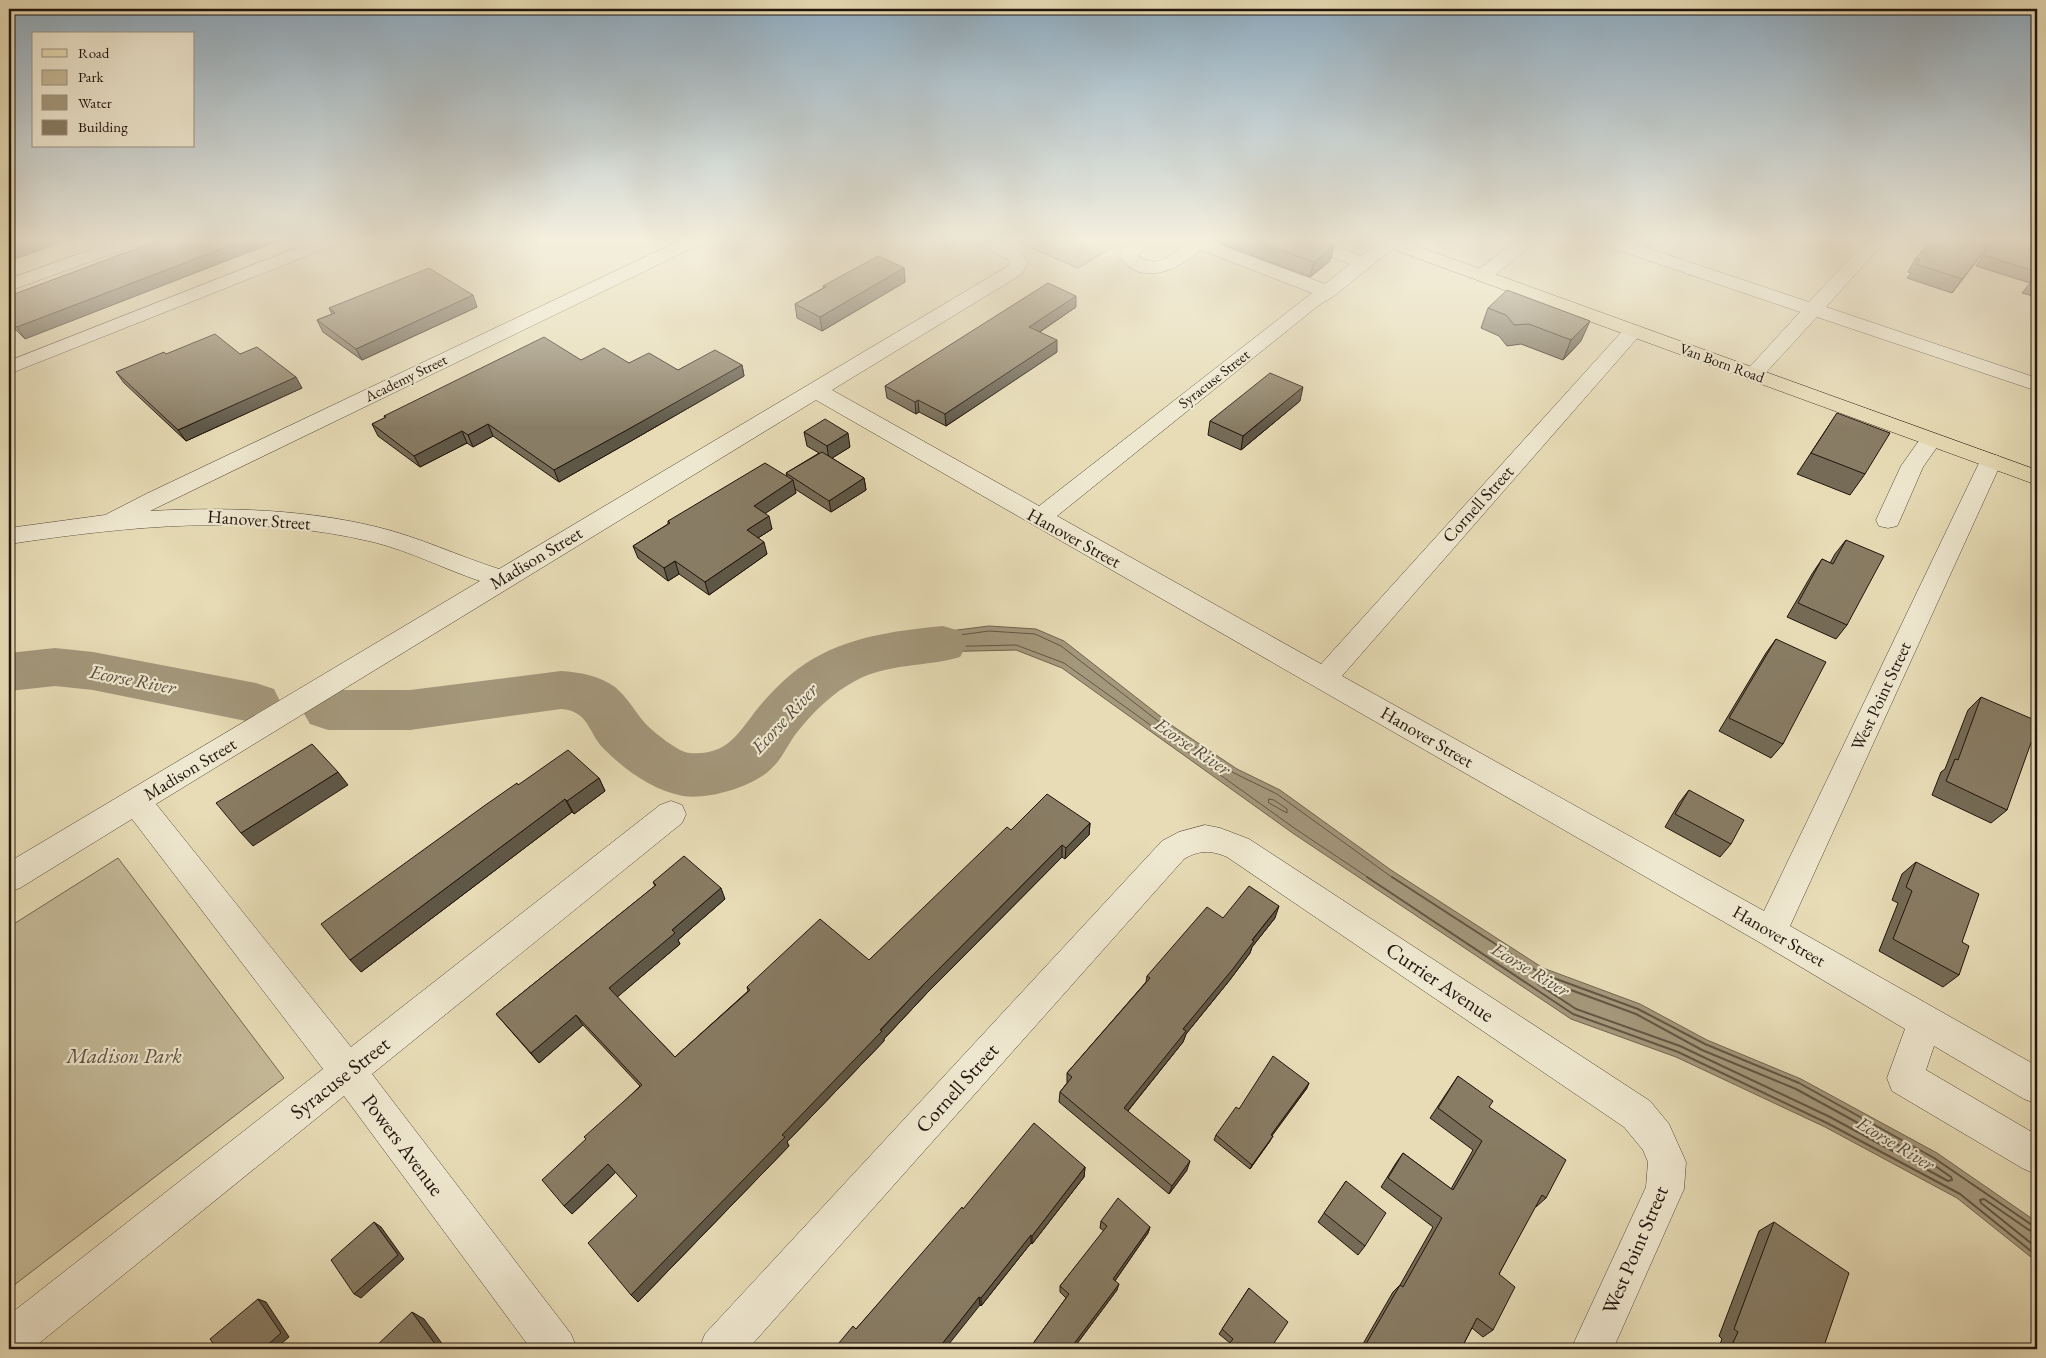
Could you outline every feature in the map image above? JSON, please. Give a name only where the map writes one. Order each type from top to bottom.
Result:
[{"type":"main road","name":"Van Born Road","points":[[1554,301],[2037,478]]},
{"type":"street","points":[[9,368],[177,301]]},
{"type":"street","name":"Academy Street","points":[[113,520],[567,301]]},
{"type":"street","name":"Madison Street","points":[[9,878],[260,727],[368,659],[963,301]]},
{"type":"street","name":"Syracuse Street","points":[[1039,518],[1312,301]]},
{"type":"street","points":[[1790,301],[2037,385]]},
{"type":"street","points":[[1753,375],[1820,301]]},
{"type":"street","name":"Cornell Street","points":[[1324,678],[1633,331]]},
{"type":"street","name":"Hanover Street","points":[[815,390],[1926,1020],[2037,1086]]},
{"type":"street","points":[[1888,520],[1912,466],[1931,440]]},
{"type":"street","name":"West Point Street","points":[[1770,932],[1991,461]]},
{"type":"street","name":"Hanover Street","points":[[9,536],[113,520],[229,516],[280,519],[375,535],[419,548],[466,568],[501,579]]},
{"type":"street","name":"Powers Avenue","points":[[136,801],[347,1072],[556,1349]]},
{"type":"street","name":"Syracuse Street","points":[[9,1341],[671,814]]},
{"type":"street","name":"Cornell Street","points":[[720,1349],[1173,850],[1186,842],[1202,838]]},
{"type":"street","name":"Currier Avenue","points":[[1202,838],[1219,839],[1238,848],[1637,1114],[1656,1136],[1662,1149]]},
{"type":"street","points":[[1926,1020],[1906,1078],[2035,1155],[2037,1147]]},
{"type":"street","name":"West Point Street","points":[[1592,1349],[1665,1189],[1667,1162],[1662,1149]]},
{"type":"green space","name":"Madison Park","points":[[118,858],[284,1078],[9,1289],[9,927]]},
{"type":"water","points":[[989,626],[1036,629],[1064,641],[1174,727],[1237,769],[1280,790],[1391,870],[1543,968],[1640,1004],[1707,1040],[1801,1079],[1937,1153],[2037,1222],[2037,1262],[1957,1198],[1825,1127],[1676,1057],[1571,1019],[1294,834],[1062,668],[1016,650],[930,652],[878,658],[871,643],[878,640]]},
{"type":"building","points":[[9,301],[84,301],[17,327],[9,320]]},
{"type":"building","points":[[346,301],[459,301],[356,349],[317,320],[335,313],[329,308]]},
{"type":"building","points":[[800,301],[847,301],[820,317],[795,304]]},
{"type":"building","points":[[1019,301],[1068,301],[1029,327],[1057,340],[945,414],[918,400],[915,402],[885,386]]},
{"type":"building","points":[[1495,301],[1537,301],[1590,321],[1571,340],[1529,324],[1514,325],[1506,315],[1488,308]]},
{"type":"building","points":[[215,334],[240,354],[257,347],[296,377],[178,430],[116,372],[164,352],[166,354]]},
{"type":"building","points":[[544,337],[581,360],[604,348],[629,363],[649,353],[678,370],[715,350],[742,365],[554,470],[488,424],[468,435],[462,431],[414,456],[372,424],[386,417],[384,416]]},
{"type":"building","points":[[1270,373],[1303,387],[1243,436],[1210,421]]},
{"type":"building","points":[[1837,413],[1890,433],[1865,474],[1811,453]]},
{"type":"building","points":[[825,419],[848,433],[827,446],[804,432]]},
{"type":"building","points":[[822,452],[864,478],[829,501],[786,473]]},
{"type":"building","points":[[765,463],[793,480],[754,506],[769,516],[747,530],[764,542],[705,582],[675,561],[664,568],[633,546],[670,523],[668,521]]},
{"type":"building","points":[[1846,540],[1884,556],[1847,625],[1798,603],[1822,559],[1833,564]]},
{"type":"building","points":[[1776,639],[1826,662],[1783,744],[1729,718]]},
{"type":"building","points":[[1981,697],[2037,721],[2037,726],[2007,810],[1946,781],[1955,759],[1958,760]]},
{"type":"building","points":[[312,744],[338,772],[241,833],[216,803]]},
{"type":"building","points":[[568,750],[599,778],[567,801],[565,799],[350,960],[321,924],[484,806]]},
{"type":"building","points":[[1689,790],[1744,820],[1731,844],[1675,814]]},
{"type":"building","points":[[1047,794],[1090,823],[1066,848],[1062,845],[925,983],[880,1030],[882,1031],[782,1135],[785,1137],[631,1295],[588,1243],[637,1196],[608,1164],[564,1206],[542,1180],[586,1139],[584,1137],[642,1085],[576,1015],[531,1053],[496,1014],[656,885],[653,882],[684,856],[721,888],[672,930],[675,933],[609,988],[675,1057],[750,990],[747,987],[820,919],[869,960],[1007,827],[1011,830]]},
{"type":"building","points":[[1916,862],[1979,894],[1962,942],[1969,946],[1959,975],[1893,939],[1912,891],[1906,887]]},
{"type":"building","points":[[1249,886],[1279,906],[1252,940],[1254,941],[1232,970],[1183,1029],[1186,1031],[1124,1108],[1190,1161],[1172,1186],[1060,1092],[1072,1077],[1067,1073],[1150,978],[1147,976],[1207,907],[1223,918]]},
{"type":"building","points":[[1273,1056],[1309,1083],[1271,1135],[1273,1136],[1252,1165],[1216,1135],[1236,1107],[1239,1109]]},
{"type":"building","points":[[1458,1076],[1493,1101],[1489,1107],[1566,1160],[1546,1198],[1542,1195],[1499,1274],[1515,1287],[1493,1330],[1477,1318],[1461,1349],[1363,1349],[1400,1285],[1403,1287],[1442,1218],[1388,1178],[1403,1153],[1453,1190],[1482,1141],[1438,1108]]},
{"type":"building","points":[[1034,1123],[1085,1167],[1032,1236],[981,1298],[979,1297],[938,1349],[834,1349],[853,1326],[856,1329],[962,1207],[963,1209]]},
{"type":"building","points":[[1346,1181],[1386,1213],[1365,1246],[1324,1213]]},
{"type":"building","points":[[1118,1198],[1150,1227],[1113,1279],[1119,1284],[1070,1349],[1029,1349],[1069,1294],[1060,1286],[1107,1226],[1101,1221]]},
{"type":"building","points":[[374,1222],[398,1255],[354,1294],[331,1260]]},
{"type":"building","points":[[1774,1222],[1849,1273],[1823,1349],[1730,1349],[1738,1332],[1734,1329]]},
{"type":"building","points":[[1249,1288],[1288,1322],[1270,1349],[1225,1349],[1233,1339],[1222,1329]]},
{"type":"building","points":[[258,1299],[281,1333],[263,1349],[217,1349],[210,1339]]},
{"type":"building","points":[[412,1312],[437,1349],[373,1349]]},
{"type":"waterway","name":"Ecorse River","points":[[328,710],[410,710],[561,690],[572,691],[590,696],[596,701],[622,730],[620,732],[658,763],[681,774],[711,774],[740,763],[753,754],[786,710],[820,679],[839,667],[882,652],[943,644]]},
{"type":"waterway","name":"Ecorse River","points":[[9,672],[55,667],[93,671],[256,703]]}]
